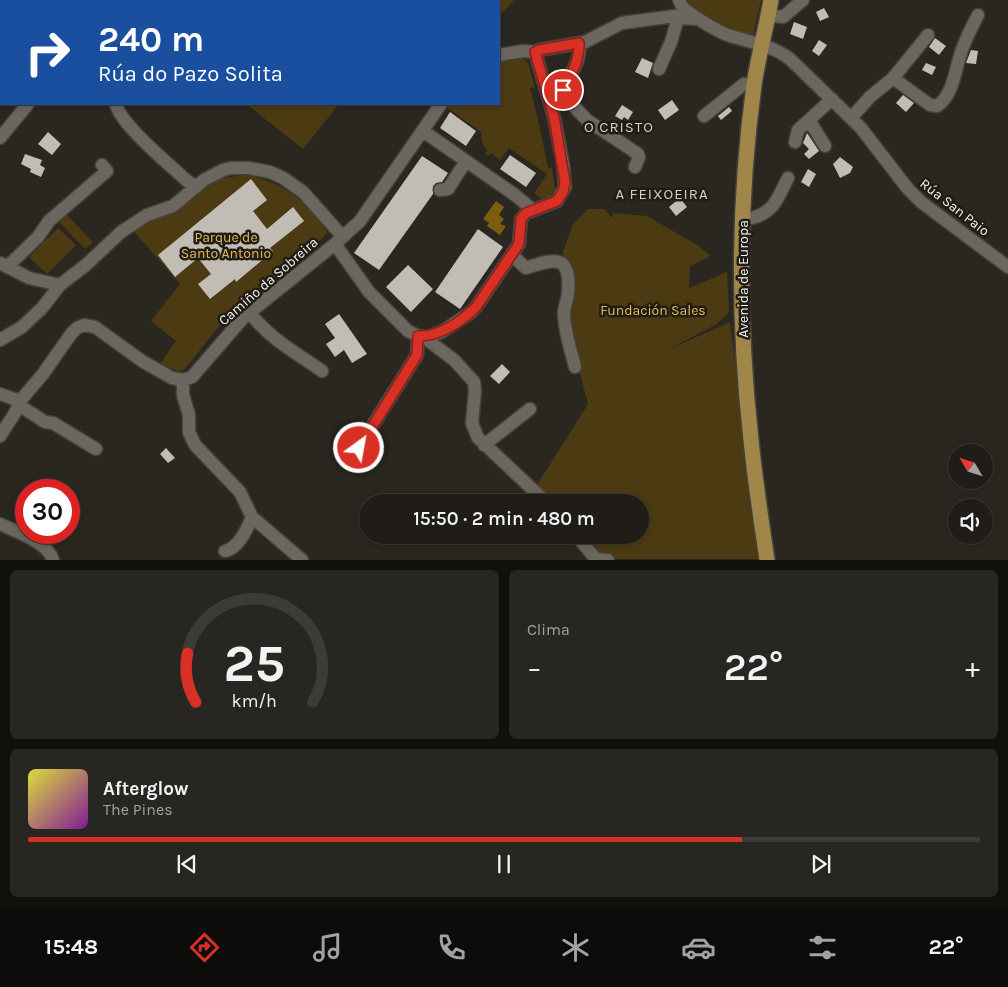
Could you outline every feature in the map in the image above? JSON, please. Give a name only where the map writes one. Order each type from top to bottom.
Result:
[{"type":"main road","name":"Avenida de Europa","points":[[771,0],[757,140],[750,252],[753,372],[761,456],[775,560]]},
{"type":"main road","name":"Avenida de Europa","points":[[767,560],[751,440],[743,332],[743,219],[754,85],[779,0]]},
{"type":"street","points":[[775,16],[783,17],[803,0]]},
{"type":"street","name":"Rúa San Paio","points":[[678,10],[726,34],[765,46],[790,59],[850,118],[885,157],[908,189],[921,202],[1008,268]]},
{"type":"street","points":[[500,55],[523,51],[535,52],[579,43],[622,23],[678,10],[671,42],[659,69]]},
{"type":"street","points":[[893,78],[930,105],[937,106],[943,102],[948,94],[962,48],[978,15]]},
{"type":"street","points":[[850,118],[870,97],[893,78],[928,35]]},
{"type":"street","points":[[579,43],[580,53],[577,63],[563,90],[563,95],[587,120],[638,154],[639,157],[635,167]]},
{"type":"street","points":[[515,195],[516,216],[526,216],[557,201],[563,192],[565,182],[554,117],[535,52]]},
{"type":"street","points":[[704,116],[744,84],[754,85]]},
{"type":"street","points":[[795,142],[798,130],[832,99]]},
{"type":"street","points":[[0,138],[27,105]]},
{"type":"street","points":[[116,105],[122,118],[131,129],[196,187]]},
{"type":"street","name":"Camiño da Sobreira","points":[[183,380],[192,377],[232,330],[250,313],[360,221],[440,105]]},
{"type":"street","points":[[809,120],[825,146]]},
{"type":"street","points":[[423,131],[515,195],[526,216],[519,244],[476,307],[443,331],[423,337]]},
{"type":"street","points":[[440,190],[448,189],[466,161]]},
{"type":"street","points":[[60,285],[29,278],[3,265],[38,237],[49,222],[107,171],[102,165]]},
{"type":"street","points":[[0,340],[22,327],[42,308],[60,285],[87,264],[126,228],[147,215],[174,206],[214,174],[231,168],[249,168],[270,172],[303,192],[339,240],[370,292],[408,331],[423,337],[454,360],[474,382],[476,390],[472,422],[474,432],[484,445],[537,494]]},
{"type":"street","points":[[752,218],[768,212],[774,205],[788,178]]},
{"type":"street","points":[[512,255],[526,268],[548,260],[558,261],[565,266],[568,294],[564,313],[575,367]]},
{"type":"street","points":[[250,313],[282,344],[322,370]]},
{"type":"street","points":[[0,436],[19,403],[71,334],[77,328],[84,325],[95,328],[161,373],[183,380],[183,396],[189,415],[188,432],[195,445],[240,492],[252,516],[302,560]]},
{"type":"street","points":[[349,463],[417,355],[423,337]]},
{"type":"street","points":[[0,394],[19,403],[45,422],[53,423],[96,449]]},
{"type":"street","points":[[484,445],[530,409]]},
{"type":"street","points":[[225,551],[235,545],[244,534],[252,516]]},
{"type":"street","points":[[0,524],[34,540],[52,554],[53,560]]},
{"type":"street","points":[[583,544],[596,560],[608,560]]},
{"type":"green space","points":[[500,0],[514,0],[502,13],[500,11]]},
{"type":"green space","points":[[684,0],[761,0],[753,36],[733,32],[691,10]]},
{"type":"green space","points":[[521,57],[528,63],[535,87],[530,88],[548,168],[552,168],[555,189],[550,197],[542,199],[534,193],[547,174],[509,148],[500,160],[491,153],[488,156],[485,153],[487,150],[483,145],[481,132],[446,107],[447,105],[500,105],[500,61]]},
{"type":"green space","points":[[250,105],[338,105],[303,149]]},
{"type":"green space","name":"Parque de Santo Antonio","points":[[246,175],[273,183],[289,192],[316,215],[327,233],[233,315],[224,320],[184,370],[178,371],[160,364],[176,341],[151,321],[180,284],[131,228],[174,210],[223,178]]},
{"type":"green space","name":"Fundación Sales","points":[[588,209],[604,209],[613,218],[613,213],[647,216],[697,245],[711,256],[690,266],[689,288],[727,272],[729,312],[717,324],[667,350],[730,322],[762,559],[605,559],[591,544],[649,544],[649,494],[541,494],[535,488],[588,404],[565,316],[563,252],[573,224]]},
{"type":"green space","points":[[65,213],[93,242],[85,249],[57,220]]},
{"type":"green space","points":[[58,228],[76,245],[47,274],[29,257]]},
{"type":"shaded area","points":[[496,201],[504,207],[499,215],[504,219],[500,224],[506,226],[500,235],[487,226],[489,223],[483,219]]},
{"type":"building","points":[[824,8],[829,17],[820,21],[816,12]]},
{"type":"building","points":[[794,22],[807,27],[803,39],[790,34]]},
{"type":"building","points":[[935,38],[946,46],[939,55],[929,47]]},
{"type":"building","points":[[819,40],[827,45],[819,56],[812,51]]},
{"type":"building","points":[[971,50],[978,51],[976,64],[966,63]]},
{"type":"building","points":[[642,58],[653,63],[648,78],[635,72]]},
{"type":"building","points":[[926,63],[936,67],[932,75],[922,70]]},
{"type":"building","points":[[903,95],[914,103],[906,112],[896,103]]},
{"type":"building","points":[[672,100],[679,110],[665,120],[658,110]]},
{"type":"building","points":[[622,105],[633,112],[628,120],[624,117],[622,120],[615,116]]},
{"type":"building","points":[[729,107],[732,111],[721,120],[718,116]]},
{"type":"building","points":[[450,112],[476,131],[466,146],[440,128]]},
{"type":"building","points":[[48,132],[61,144],[52,155],[38,144]]},
{"type":"building","points":[[807,133],[819,151],[809,159],[804,154],[809,149],[803,143]]},
{"type":"building","points":[[25,154],[42,160],[40,165],[45,168],[41,177],[30,172],[31,169],[21,164]]},
{"type":"building","points":[[510,155],[536,173],[526,187],[500,169]]},
{"type":"building","points":[[422,156],[448,173],[442,182],[436,183],[433,186],[433,194],[379,270],[354,253]]},
{"type":"building","points":[[840,157],[853,167],[850,173],[840,178],[833,164]]},
{"type":"building","points":[[808,169],[816,174],[809,187],[801,182]]},
{"type":"building","points":[[251,179],[267,200],[253,211],[267,229],[293,207],[304,221],[270,248],[273,251],[236,282],[235,279],[210,299],[198,284],[211,274],[198,258],[175,277],[158,255]]},
{"type":"building","points":[[680,198],[687,207],[676,216],[669,207]]},
{"type":"building","points":[[478,229],[503,247],[460,309],[435,292]]},
{"type":"building","points":[[408,265],[433,289],[411,312],[386,287]]},
{"type":"building","points":[[339,314],[367,354],[352,363],[344,350],[335,357],[326,344],[335,338],[325,324]]},
{"type":"building","points":[[502,364],[510,372],[499,384],[490,376]]},
{"type":"building","points":[[166,448],[175,458],[168,463],[160,454]]},
{"type":"district","name":"O CRISTO","points":[[619,127]]},
{"type":"district","name":"A FEIXOEIRA","points":[[662,194]]},
{"type":"route","points":[[359,448],[417,355],[418,336],[429,337],[443,331],[470,313],[519,244],[521,219],[526,213],[557,201],[563,192],[565,187],[563,164],[554,117],[535,52],[579,43],[580,53],[577,63],[563,90]]}]
